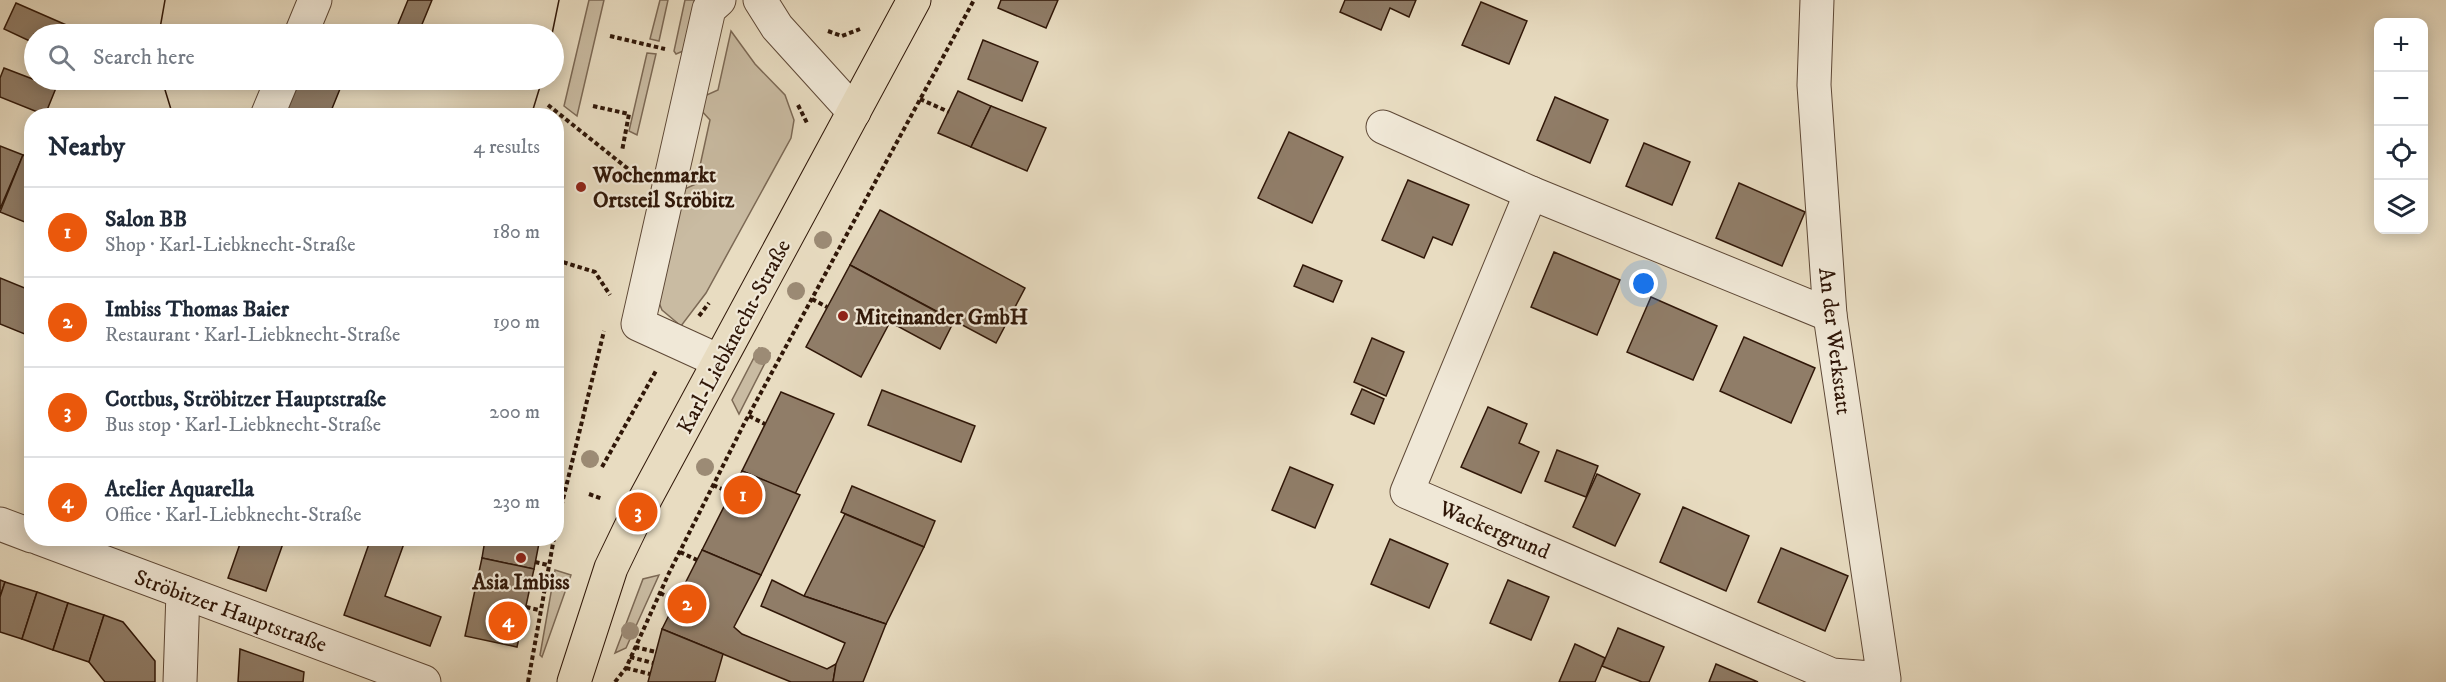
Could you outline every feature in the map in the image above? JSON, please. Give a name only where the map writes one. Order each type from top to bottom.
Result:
[{"type":"main road","name":"Karl-Liebknecht-Straße","points":[[574,682],[611,567],[719,361],[914,0]]},
{"type":"street","points":[[305,24],[315,0]]},
{"type":"street","points":[[718,0],[708,9],[638,324],[680,341],[719,361]]},
{"type":"street","points":[[760,0],[777,27],[854,112]]},
{"type":"street","name":"An der Werkstatt","points":[[1817,0],[1814,85],[1830,315],[1884,680]]},
{"type":"street","points":[[270,108],[278,90]]},
{"type":"street","points":[[1383,127],[1531,193],[1830,315]]},
{"type":"street","name":"Wackergrund","points":[[1531,193],[1407,492],[1832,675],[1884,680]]},
{"type":"street","points":[[0,524],[24,533]]},
{"type":"street","name":"Ströbitzer Hauptstraße","points":[[60,546],[424,682]]},
{"type":"street","points":[[180,682],[183,592]]},
{"type":"path","points":[[615,682],[626,668],[660,593],[748,416],[974,0]]},
{"type":"path","points":[[825,30],[842,36],[863,27]]},
{"type":"path","points":[[610,36],[666,50]]},
{"type":"path","points":[[920,99],[949,112]]},
{"type":"path","points":[[548,105],[552,108]]},
{"type":"path","points":[[593,106],[628,114],[622,152]]},
{"type":"path","points":[[564,118],[638,176],[636,187]]},
{"type":"path","points":[[564,262],[595,272],[611,298],[614,286]]},
{"type":"path","points":[[602,467],[630,413],[666,354],[680,341],[715,294]]},
{"type":"path","points":[[812,299],[827,307]]},
{"type":"path","points":[[564,487],[606,320]]},
{"type":"path","points":[[748,416],[765,424]]},
{"type":"path","points":[[714,485],[731,493]]},
{"type":"path","points":[[589,494],[603,499]]},
{"type":"path","points":[[528,682],[552,546]]},
{"type":"path","points":[[680,552],[697,560]]},
{"type":"path","points":[[535,562],[548,565]]},
{"type":"path","points":[[660,593],[676,601]]},
{"type":"path","points":[[526,607],[539,610]]},
{"type":"path","points":[[635,647],[656,652]]},
{"type":"path","points":[[630,657],[652,663]]},
{"type":"path","points":[[626,668],[650,674]]},
{"type":"shaded area","points":[[589,0],[604,0],[577,116],[564,106]]},
{"type":"shaded area","points":[[660,0],[668,0],[659,41],[650,39]]},
{"type":"shaded area","points":[[685,0],[700,0],[688,49],[676,54],[674,51]]},
{"type":"shaded area","points":[[731,31],[755,64],[785,95],[794,120],[791,138],[706,293],[681,326],[662,310],[655,293],[680,191],[696,184],[710,120],[699,108],[700,98],[718,90]]},
{"type":"shaded area","points":[[647,53],[656,54],[637,135],[629,131]]},
{"type":"shaded area","points":[[759,348],[770,353],[739,414],[732,400]]},
{"type":"shaded area","points":[[555,570],[571,575],[542,657],[540,655]]},
{"type":"shaded area","points":[[659,575],[626,648],[615,653],[643,579]]},
{"type":"building","points":[[408,0],[432,0],[422,24],[398,24]]},
{"type":"building","points":[[1001,0],[1058,0],[1046,28],[998,8]]},
{"type":"building","points":[[1345,0],[1416,0],[1409,17],[1390,8],[1381,30],[1340,12]]},
{"type":"building","points":[[1481,2],[1527,21],[1509,64],[1462,45]]},
{"type":"building","points":[[16,3],[64,24],[24,24],[24,38],[4,29]]},
{"type":"building","points":[[983,40],[1038,62],[1022,101],[968,79]]},
{"type":"building","points":[[4,68],[24,76],[24,90],[55,90],[48,108],[28,108],[0,97],[0,78]]},
{"type":"building","points":[[290,90],[340,90],[332,108],[283,108]]},
{"type":"building","points":[[958,91],[991,106],[971,147],[938,133]]},
{"type":"building","points":[[1555,97],[1608,120],[1590,163],[1537,140]]},
{"type":"building","points":[[991,106],[1046,128],[1027,171],[971,147]]},
{"type":"building","points":[[1289,132],[1343,157],[1312,223],[1258,198]]},
{"type":"building","points":[[1644,143],[1690,162],[1672,205],[1626,186]]},
{"type":"building","points":[[0,146],[23,155],[0,209]]},
{"type":"building","points":[[23,155],[24,222],[0,212]]},
{"type":"building","points":[[1408,180],[1469,205],[1452,245],[1433,237],[1424,258],[1382,240]]},
{"type":"building","points":[[1739,183],[1805,212],[1782,266],[1716,238]]},
{"type":"building","points":[[880,210],[1025,288],[996,343],[850,265]]},
{"type":"building","points":[[1554,252],[1620,280],[1597,335],[1531,307]]},
{"type":"building","points":[[850,265],[954,321],[940,349],[890,322],[861,377],[806,347]]},
{"type":"building","points":[[1303,265],[1342,281],[1333,302],[1294,286]]},
{"type":"building","points":[[0,278],[24,288],[24,334],[0,324]]},
{"type":"building","points":[[1651,297],[1717,326],[1693,380],[1627,352]]},
{"type":"building","points":[[1744,337],[1815,368],[1791,423],[1720,391]]},
{"type":"building","points":[[1372,338],[1404,352],[1386,396],[1354,382]]},
{"type":"building","points":[[1362,389],[1384,399],[1374,424],[1351,414]]},
{"type":"building","points":[[882,390],[975,426],[961,462],[868,425]]},
{"type":"building","points":[[781,392],[834,414],[795,494],[742,471]]},
{"type":"building","points":[[1488,407],[1527,424],[1519,443],[1539,452],[1521,493],[1461,467]]},
{"type":"building","points":[[1557,450],[1598,466],[1586,497],[1545,481]]},
{"type":"building","points":[[1290,467],[1333,485],[1315,528],[1272,510]]},
{"type":"building","points":[[742,471],[800,495],[761,575],[702,550]]},
{"type":"building","points":[[1597,474],[1640,494],[1615,546],[1573,527]]},
{"type":"building","points":[[852,486],[935,521],[924,547],[841,512]]},
{"type":"building","points":[[1683,507],[1749,536],[1726,591],[1660,562]]},
{"type":"building","points":[[845,514],[924,547],[886,624],[804,596]]},
{"type":"building","points":[[1390,539],[1448,564],[1429,608],[1371,584]]},
{"type":"building","points":[[239,546],[282,546],[266,591],[228,578]]},
{"type":"building","points":[[368,546],[403,546],[385,596],[441,617],[430,646],[344,615]]},
{"type":"building","points":[[484,546],[538,546],[534,569],[482,558]]},
{"type":"building","points":[[1781,548],[1848,576],[1825,631],[1758,602]]},
{"type":"building","points":[[702,550],[761,575],[734,627],[742,634],[827,669],[836,664],[833,682],[791,682],[662,629]]},
{"type":"building","points":[[482,558],[534,569],[517,647],[465,636]]},
{"type":"building","points":[[0,580],[5,582],[0,597]]},
{"type":"building","points":[[772,580],[804,596],[886,624],[863,682],[833,682],[836,664],[845,643],[761,606]]},
{"type":"building","points":[[1508,580],[1549,597],[1531,640],[1490,623]]},
{"type":"building","points":[[5,582],[37,592],[22,639],[0,632],[0,597]]},
{"type":"building","points":[[37,592],[68,603],[53,650],[22,639]]},
{"type":"building","points":[[68,603],[104,615],[89,662],[53,650]]},
{"type":"building","points":[[104,615],[123,622],[155,661],[155,682],[105,682],[89,662]]},
{"type":"building","points":[[1618,628],[1664,647],[1649,682],[1642,682],[1602,666]]},
{"type":"building","points":[[662,629],[723,654],[715,682],[648,682]]},
{"type":"building","points":[[1575,644],[1605,658],[1595,682],[1559,682]]},
{"type":"building","points":[[240,649],[304,672],[303,682],[238,682]]},
{"type":"building","points":[[1716,664],[1758,682],[1709,682]]},
{"type":"tram line","points":[[161,24],[165,0]]},
{"type":"tram line","points":[[554,24],[559,0]]},
{"type":"tram line","points":[[165,90],[171,108]]},
{"type":"tram line","points":[[533,108],[539,90]]},
{"type":"place","name":"Wochenmarkt Ortsteil Ströbitz","points":[[581,187]]},
{"type":"place","name":"Miteinander GmbH","points":[[843,316]]},
{"type":"place","name":"Salon BB","points":[[743,495]]},
{"type":"place","name":"Cottbus, Ströbitzer Hauptstraße","points":[[638,512]]},
{"type":"place","name":"Asia Imbiss","points":[[521,558]]},
{"type":"place","name":"Imbiss Thomas Baier","points":[[687,604]]},
{"type":"place","name":"Atelier Aquarella","points":[[508,621]]}]
